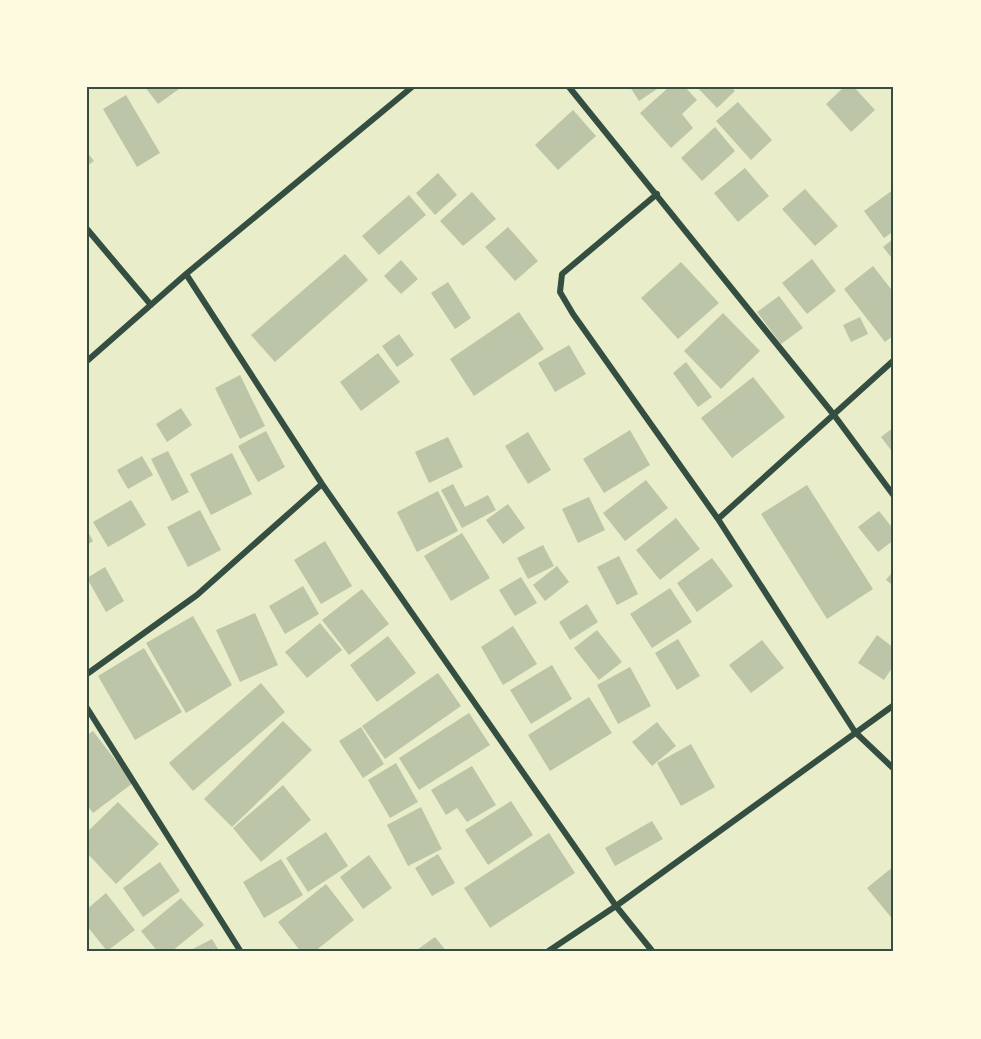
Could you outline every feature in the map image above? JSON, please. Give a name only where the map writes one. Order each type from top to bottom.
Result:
[{"type":"street","points":[[87,361],[186,274],[412,87]]},
{"type":"street","points":[[569,87],[834,415],[894,496]]},
{"type":"street","points":[[657,194],[573,263],[562,274],[559,287],[573,314],[718,519],[855,732],[894,769]]},
{"type":"street","points":[[87,229],[152,305]]},
{"type":"street","points":[[186,274],[322,484],[616,906],[653,952]]},
{"type":"street","points":[[718,519],[894,360]]},
{"type":"street","points":[[87,674],[198,596],[322,484]]},
{"type":"street","points":[[547,952],[616,906],[894,705]]},
{"type":"street","points":[[87,708],[241,952]]},
{"type":"building","points":[[145,87],[177,87],[179,89],[158,104]]},
{"type":"building","points":[[630,87],[660,87],[639,101]]},
{"type":"building","points":[[669,87],[685,87],[697,100],[682,114],[693,128],[671,148],[640,113]]},
{"type":"building","points":[[697,87],[731,87],[735,91],[717,108]]},
{"type":"building","points":[[844,87],[854,87],[875,110],[851,132],[826,104]]},
{"type":"building","points":[[126,95],[160,153],[137,167],[103,109]]},
{"type":"building","points":[[738,102],[772,140],[751,160],[716,121]]},
{"type":"building","points":[[573,110],[596,136],[558,170],[535,145]]},
{"type":"building","points":[[715,127],[735,151],[702,181],[681,158]]},
{"type":"building","points":[[87,152],[94,161],[87,166]]},
{"type":"building","points":[[745,168],[769,196],[738,222],[714,193]]},
{"type":"building","points":[[438,173],[457,195],[435,215],[416,193]]},
{"type":"building","points":[[805,189],[838,226],[815,246],[782,209]]},
{"type":"building","points":[[894,189],[894,231],[884,238],[864,211]]},
{"type":"building","points":[[472,192],[496,219],[463,246],[440,221]]},
{"type":"building","points":[[409,195],[426,215],[379,255],[362,236]]},
{"type":"building","points":[[508,227],[538,261],[515,281],[485,247]]},
{"type":"building","points":[[894,238],[894,261],[883,247]]},
{"type":"building","points":[[345,254],[368,280],[275,362],[251,335]]},
{"type":"building","points":[[812,259],[836,291],[807,314],[782,283]]},
{"type":"building","points":[[401,260],[418,279],[401,294],[384,276]]},
{"type":"building","points":[[681,262],[719,303],[678,339],[641,298]]},
{"type":"building","points":[[873,266],[894,293],[894,335],[885,342],[844,289]]},
{"type":"building","points":[[448,282],[471,318],[455,329],[431,293]]},
{"type":"building","points":[[779,296],[803,328],[781,344],[757,312]]},
{"type":"building","points":[[519,312],[544,349],[474,396],[450,359]]},
{"type":"building","points":[[723,313],[760,351],[721,389],[684,351]]},
{"type":"building","points":[[860,317],[868,334],[851,342],[843,325]]},
{"type":"building","points":[[399,334],[414,355],[397,367],[382,346]]},
{"type":"building","points":[[569,345],[586,374],[555,392],[538,363]]},
{"type":"building","points":[[378,353],[400,382],[361,411],[340,382]]},
{"type":"building","points":[[686,362],[712,397],[698,407],[673,373]]},
{"type":"building","points":[[240,375],[265,426],[240,439],[215,388]]},
{"type":"building","points":[[753,377],[785,417],[732,458],[701,418]]},
{"type":"building","points":[[181,408],[192,425],[167,442],[156,424]]},
{"type":"building","points":[[894,427],[894,454],[881,437]]},
{"type":"building","points":[[630,430],[650,465],[604,493],[583,459]]},
{"type":"building","points":[[266,431],[285,467],[258,482],[238,446]]},
{"type":"building","points":[[528,432],[551,470],[528,484],[505,446]]},
{"type":"building","points":[[448,437],[463,467],[429,483],[415,452]]},
{"type":"building","points":[[168,451],[189,492],[172,501],[151,459]]},
{"type":"building","points":[[232,453],[252,494],[211,515],[190,474]]},
{"type":"building","points":[[142,456],[153,475],[128,489],[117,470]]},
{"type":"building","points":[[646,480],[668,508],[625,541],[603,513]]},
{"type":"building","points":[[453,484],[465,507],[488,495],[496,510],[462,528],[441,490]]},
{"type":"building","points":[[807,485],[873,589],[827,619],[761,514]]},
{"type":"building","points":[[438,491],[458,531],[417,552],[397,512]]},
{"type":"building","points":[[589,497],[605,530],[578,543],[562,509]]},
{"type":"building","points":[[131,500],[146,525],[108,547],[93,522]]},
{"type":"building","points":[[508,504],[525,528],[503,544],[486,520]]},
{"type":"building","points":[[200,510],[221,550],[188,567],[167,527]]},
{"type":"building","points":[[879,511],[894,530],[894,540],[878,552],[858,527]]},
{"type":"building","points":[[676,518],[700,549],[660,580],[636,550]]},
{"type":"building","points":[[87,530],[93,541],[87,545]]},
{"type":"building","points":[[462,533],[490,578],[451,601],[424,556]]},
{"type":"building","points":[[325,541],[352,586],[321,604],[294,560]]},
{"type":"building","points":[[543,545],[554,566],[528,579],[517,558]]},
{"type":"building","points":[[619,556],[638,594],[617,605],[597,567]]},
{"type":"building","points":[[712,558],[733,586],[697,612],[677,583]]},
{"type":"building","points":[[557,566],[569,582],[545,601],[533,585]]},
{"type":"building","points":[[105,567],[124,601],[106,612],[87,578]]},
{"type":"building","points":[[894,570],[894,586],[886,580]]},
{"type":"building","points":[[521,577],[537,603],[515,616],[499,590]]},
{"type":"building","points":[[303,586],[319,614],[285,634],[269,606]]},
{"type":"building","points":[[670,588],[692,622],[652,648],[630,614]]},
{"type":"building","points":[[362,589],[389,624],[349,655],[322,620]]},
{"type":"building","points":[[587,604],[598,622],[570,640],[559,622]]},
{"type":"building","points":[[255,613],[278,665],[240,682],[216,630]]},
{"type":"building","points":[[193,616],[232,685],[186,713],[146,643]]},
{"type":"building","points":[[320,623],[342,650],[307,678],[285,652]]},
{"type":"building","points":[[513,626],[537,664],[503,685],[481,647]]},
{"type":"building","points":[[597,630],[622,662],[599,680],[574,648]]},
{"type":"building","points":[[877,635],[894,648],[894,665],[884,680],[858,663]]},
{"type":"building","points":[[388,636],[416,673],[377,702],[350,665]]},
{"type":"building","points":[[678,639],[700,676],[677,690],[655,653]]},
{"type":"building","points":[[762,640],[784,668],[751,693],[729,665]]},
{"type":"building","points":[[144,648],[182,712],[135,740],[98,676]]},
{"type":"building","points":[[552,665],[572,699],[531,724],[510,690]]},
{"type":"building","points":[[630,667],[651,706],[618,724],[597,685]]},
{"type":"building","points":[[438,673],[461,706],[385,759],[362,726]]},
{"type":"building","points":[[261,683],[285,712],[193,791],[169,763]]},
{"type":"building","points":[[589,697],[612,733],[550,771],[528,735]]},
{"type":"building","points":[[469,713],[490,745],[419,790],[399,758]]},
{"type":"building","points":[[283,721],[312,750],[232,827],[204,799]]},
{"type":"building","points":[[657,722],[676,746],[652,766],[632,742]]},
{"type":"building","points":[[361,727],[384,764],[363,778],[339,741]]},
{"type":"building","points":[[93,731],[133,783],[93,813],[87,805],[87,735]]},
{"type":"building","points":[[691,744],[715,787],[681,806],[657,763]]},
{"type":"building","points":[[396,763],[418,802],[390,818],[368,780]]},
{"type":"building","points":[[472,766],[496,805],[467,822],[457,808],[446,815],[431,790]]},
{"type":"building","points":[[283,785],[311,820],[261,862],[233,828]]},
{"type":"building","points":[[511,801],[533,835],[488,865],[465,830]]},
{"type":"building","points":[[118,802],[159,844],[116,884],[87,853],[87,832]]},
{"type":"building","points":[[421,807],[442,849],[408,866],[387,825]]},
{"type":"building","points":[[652,821],[663,839],[615,866],[605,848]]},
{"type":"building","points":[[326,832],[348,866],[308,892],[286,858]]},
{"type":"building","points":[[549,833],[575,873],[490,928],[464,888]]},
{"type":"building","points":[[438,854],[455,883],[432,896],[415,868]]},
{"type":"building","points":[[369,855],[392,888],[363,909],[340,877]]},
{"type":"building","points":[[281,859],[303,895],[264,918],[243,882]]},
{"type":"building","points":[[160,862],[180,891],[143,917],[123,888]]},
{"type":"building","points":[[894,866],[894,921],[867,888]]},
{"type":"building","points":[[326,884],[354,920],[314,952],[301,952],[278,922]]},
{"type":"building","points":[[106,893],[135,930],[107,951],[87,926],[87,909]]},
{"type":"building","points":[[181,898],[204,925],[171,952],[158,952],[141,931]]},
{"type":"building","points":[[435,937],[447,952],[414,952]]},
{"type":"building","points":[[212,939],[220,952],[187,952]]}]
